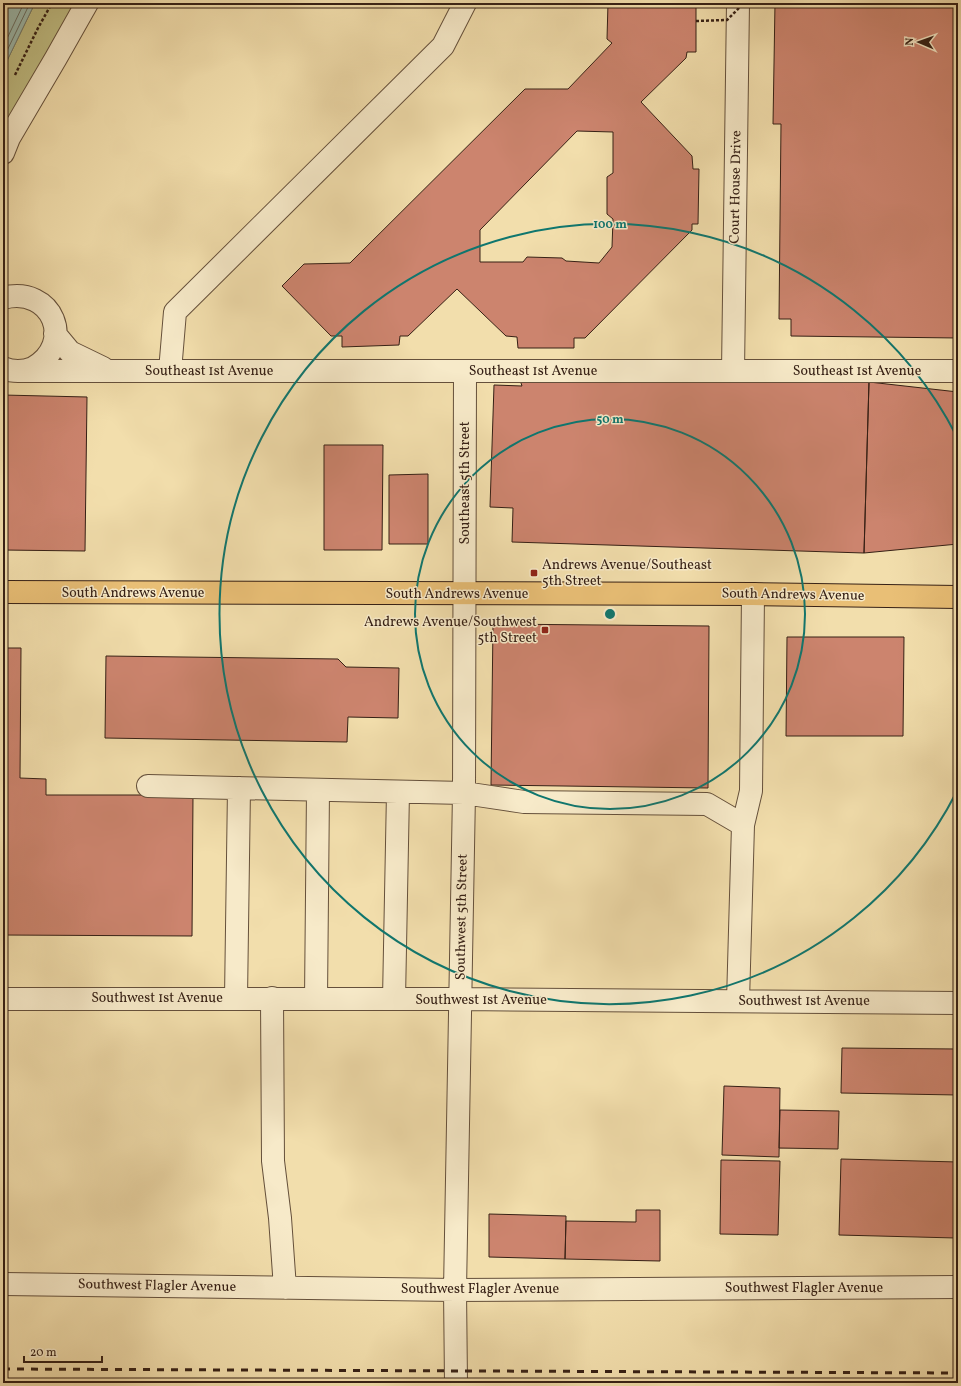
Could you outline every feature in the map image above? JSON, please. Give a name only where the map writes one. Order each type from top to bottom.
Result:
[{"type":"main road","name":"South Andrews Avenue","points":[[3,592],[753,594],[958,597]]},
{"type":"street","points":[[3,153],[9,138],[87,3]]},
{"type":"street","points":[[170,371],[175,312],[443,46],[465,3]]},
{"type":"street","name":"Court House Drive","points":[[733,371],[738,3]]},
{"type":"street","points":[[3,298],[14,295],[26,296],[38,301],[48,310],[54,321],[54,345],[48,355],[40,364],[30,369],[11,370]]},
{"type":"street","name":"Southeast 1st Avenue","points":[[55,334],[70,352],[108,370]]},
{"type":"street","name":"Southeast 1st Avenue","points":[[11,370],[958,371]]},
{"type":"street","name":"Southeast 5th Street","points":[[465,371],[465,594]]},
{"type":"street","name":"Southwest 5th Street","points":[[456,1383],[455,1290],[464,793],[465,594]]},
{"type":"street","points":[[738,1001],[744,825],[751,791],[753,594]]},
{"type":"street","points":[[148,786],[464,793],[524,802],[708,804],[744,825]]},
{"type":"street","points":[[236,998],[239,788]]},
{"type":"street","points":[[316,999],[318,790]]},
{"type":"street","points":[[394,999],[398,792]]},
{"type":"street","name":"Southwest 1st Avenue","points":[[3,998],[958,1002]]},
{"type":"street","points":[[272,998],[273,1161],[280,1218],[285,1288]]},
{"type":"street","name":"Southwest Flagler Avenue","points":[[3,1284],[455,1290],[958,1287]]},
{"type":"path","points":[[12,81],[52,3]]},
{"type":"path","points":[[696,21],[727,20],[744,3]]},
{"type":"shaded area","points":[[35,3],[76,3],[3,130],[3,69]]},
{"type":"water","points":[[3,3],[35,3],[3,69]]},
{"type":"building","points":[[608,3],[696,3],[696,52],[687,52],[686,58],[641,102],[692,156],[693,169],[699,169],[698,224],[692,224],[692,230],[585,338],[574,338],[574,348],[518,348],[517,337],[506,336],[457,289],[408,336],[400,336],[399,345],[342,347],[342,336],[331,336],[282,286],[304,264],[350,263],[525,89],[568,89],[612,43],[607,39]],"holes":[[[577,131],[613,132],[613,173],[607,177],[607,214],[613,219],[612,247],[599,263],[566,261],[562,258],[527,257],[523,262],[480,262],[480,230]]]},
{"type":"building","points":[[775,3],[958,3],[958,338],[791,336],[791,319],[779,319],[781,124],[773,124]]},
{"type":"building","points":[[517,371],[869,382],[864,553],[512,542],[513,508],[490,507],[494,385],[522,386]]},
{"type":"building","points":[[869,382],[958,392],[958,544],[864,553]]},
{"type":"building","points":[[3,395],[87,397],[85,551],[3,550]]},
{"type":"building","points":[[324,445],[383,445],[382,550],[324,550]]},
{"type":"building","points":[[428,474],[428,544],[389,544],[389,475]]},
{"type":"building","points":[[493,624],[709,626],[708,788],[491,785]]},
{"type":"building","points":[[787,637],[904,637],[903,736],[786,736]]},
{"type":"building","points":[[3,648],[21,648],[20,778],[46,779],[46,795],[193,795],[192,936],[3,935]]},
{"type":"building","points":[[106,656],[338,659],[346,667],[399,668],[398,718],[348,717],[347,742],[105,738]]},
{"type":"building","points":[[842,1048],[958,1049],[958,1095],[841,1093]]},
{"type":"building","points":[[724,1086],[780,1088],[779,1157],[722,1155]]},
{"type":"building","points":[[780,1110],[839,1111],[838,1149],[779,1148]]},
{"type":"building","points":[[841,1159],[958,1162],[956,1238],[839,1235]]},
{"type":"building","points":[[721,1160],[780,1161],[778,1235],[720,1234]]},
{"type":"building","points":[[957,1207],[958,1262],[956,1262]]},
{"type":"building","points":[[636,1210],[660,1210],[660,1261],[565,1259],[566,1221],[636,1222]]},
{"type":"building","points":[[489,1214],[566,1216],[565,1259],[489,1257]]},
{"type":"railway","points":[[3,1369],[958,1373]]},
{"type":"place","name":"Andrews Avenue/Southeast 5th Street","points":[[534,573]]},
{"type":"place","name":"Andrews Avenue/Southwest 5th Street","points":[[545,630]]}]
